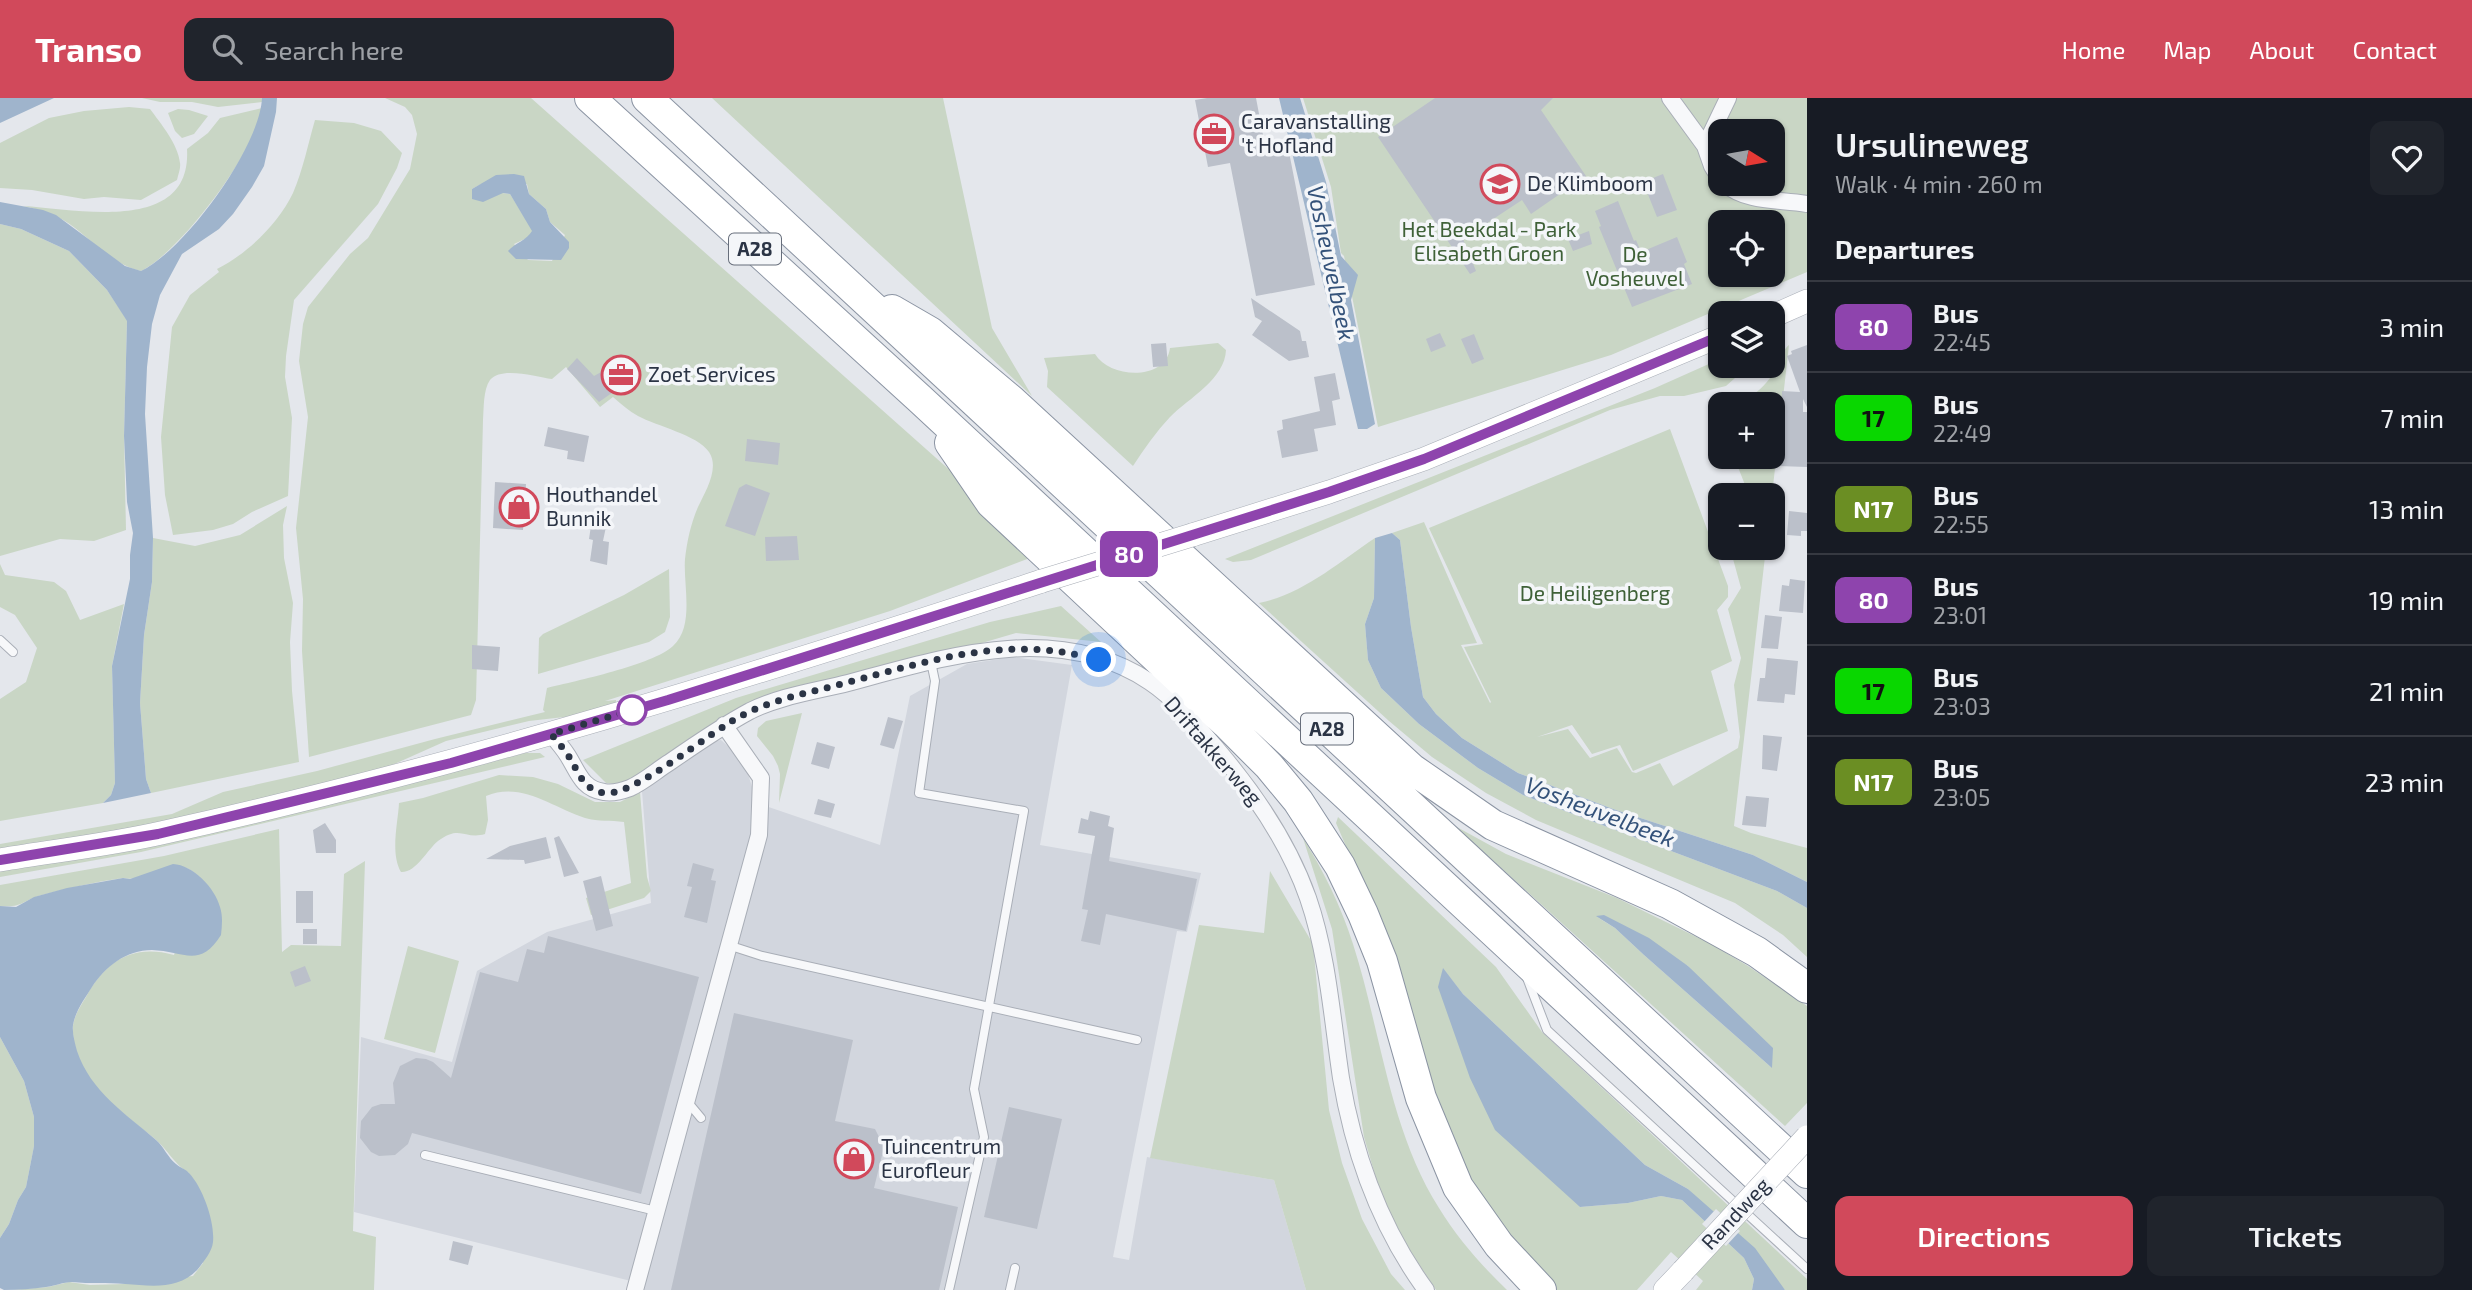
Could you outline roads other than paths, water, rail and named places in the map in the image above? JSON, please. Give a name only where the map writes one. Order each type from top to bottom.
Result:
[{"type":"highway","name":"A28","points":[[590,98],[920,399],[1807,1223]]},
{"type":"highway","name":"A28","points":[[647,98],[1807,1173]]},
{"type":"highway","name":"A28","points":[[847,284],[930,332],[1012,401],[1412,769],[1493,825],[1670,904],[1758,952],[1807,988]]},
{"type":"highway","name":"A28","points":[[920,399],[991,503],[1226,723],[1269,766],[1313,822],[1340,866],[1373,937],[1403,1027],[1421,1098],[1458,1187],[1499,1245],[1541,1290]]},
{"type":"main road","points":[[1785,311],[1807,301]]},
{"type":"main road","points":[[0,860],[158,834],[451,763],[551,734],[1329,492],[1424,459],[1708,342]]},
{"type":"main road","name":"Randweg","points":[[1665,1290],[1807,1137]]},
{"type":"street","points":[[1670,98],[1705,146],[1708,155]]},
{"type":"street","points":[[1705,146],[1728,98]]},
{"type":"street","points":[[1749,196],[1807,204]]},
{"type":"street","name":"Driftakkerweg","points":[[551,734],[570,758],[581,780],[593,789],[609,793],[632,787],[724,725],[763,705],[982,650],[1060,650],[1111,663],[1154,685],[1185,713],[1242,778],[1273,824],[1292,859],[1308,899],[1325,964],[1347,1111],[1363,1167],[1375,1203],[1392,1237],[1426,1290]]},
{"type":"street","points":[[635,1290],[759,835],[761,778],[724,725]]},
{"type":"lane","points":[[0,640],[13,652]]},
{"type":"lane","points":[[931,661],[935,681],[919,793],[1024,811],[974,1089],[984,1137],[949,1290]]},
{"type":"lane","points":[[728,945],[762,956],[1137,1040]]},
{"type":"lane","points":[[1518,955],[1547,1030],[1807,1269]]},
{"type":"lane","points":[[687,1100],[701,1118]]},
{"type":"lane","points":[[425,1156],[656,1211]]},
{"type":"lane","points":[[1010,1290],[1015,1268]]},
{"type":"water","points":[[0,98],[54,98],[0,123]]},
{"type":"water","points":[[262,98],[277,98],[264,166],[233,214],[219,229],[182,254],[160,295],[152,324],[145,414],[153,538],[152,582],[144,635],[140,703],[146,779],[151,793],[103,803],[111,795],[115,783],[112,666],[130,579],[133,533],[127,502],[124,436],[127,321],[107,290],[69,251],[21,229],[0,224],[0,202],[56,215],[125,266],[141,271],[159,260],[178,242],[217,195],[248,143],[258,119]]},
{"type":"water","name":"Vosheuvelbeek","points":[[1279,98],[1300,98],[1326,182],[1341,256],[1358,275],[1351,300],[1375,424],[1367,429],[1358,429]]},
{"type":"water","points":[[496,175],[524,176],[529,194],[546,209],[550,222],[569,242],[569,248],[561,260],[516,259],[508,251],[532,231],[510,194],[503,193],[483,202],[472,199],[472,189]]},
{"type":"water","name":"Vosheuvelbeek","points":[[1392,533],[1400,540],[1423,697],[1436,714],[1462,738],[1518,773],[1613,809],[1753,855],[1807,882],[1807,908],[1777,891],[1523,795],[1478,768],[1419,724],[1381,688],[1368,660],[1365,624],[1374,598],[1375,538]]},
{"type":"water","points":[[173,864],[188,868],[213,892],[221,910],[221,935],[206,952],[198,955],[152,950],[133,953],[117,961],[103,973],[86,996],[76,1015],[73,1031],[83,1065],[100,1090],[156,1140],[173,1162],[194,1179],[210,1215],[213,1234],[211,1249],[191,1276],[174,1284],[155,1286],[72,1282],[4,1290],[0,1288],[0,1238],[26,1187],[34,1146],[34,1117],[24,1081],[0,1037],[0,906],[16,907],[34,897],[67,888],[130,879]]},
{"type":"water","points":[[1604,915],[1649,938],[1688,966],[1773,1048],[1772,1068],[1615,928],[1596,916]]},
{"type":"water","points":[[1443,968],[1463,994],[1645,1165],[1688,1189],[1755,1248],[1785,1290],[1752,1290],[1754,1279],[1744,1258],[1682,1200],[1661,1196],[1628,1203],[1580,1207],[1495,1130],[1470,1078],[1438,987]]},
{"type":"place","name":"Caravanstalling 't Hofland","points":[[1214,134]]},
{"type":"place","name":"De Klimboom","points":[[1500,184]]},
{"type":"place","name":"Zoet Services","points":[[621,375]]},
{"type":"place","name":"Houthandel Bunnik","points":[[519,507]]},
{"type":"place","name":"Tuincentrum Eurofleur","points":[[854,1159]]},
{"type":"park label","name":"Het Beekdal - Park Elisabeth Groen","points":[[1489,242]]},
{"type":"park label","name":"De Vosheuvel","points":[[1635,267]]},
{"type":"park label","name":"De Heiligenberg","points":[[1595,594]]}]
